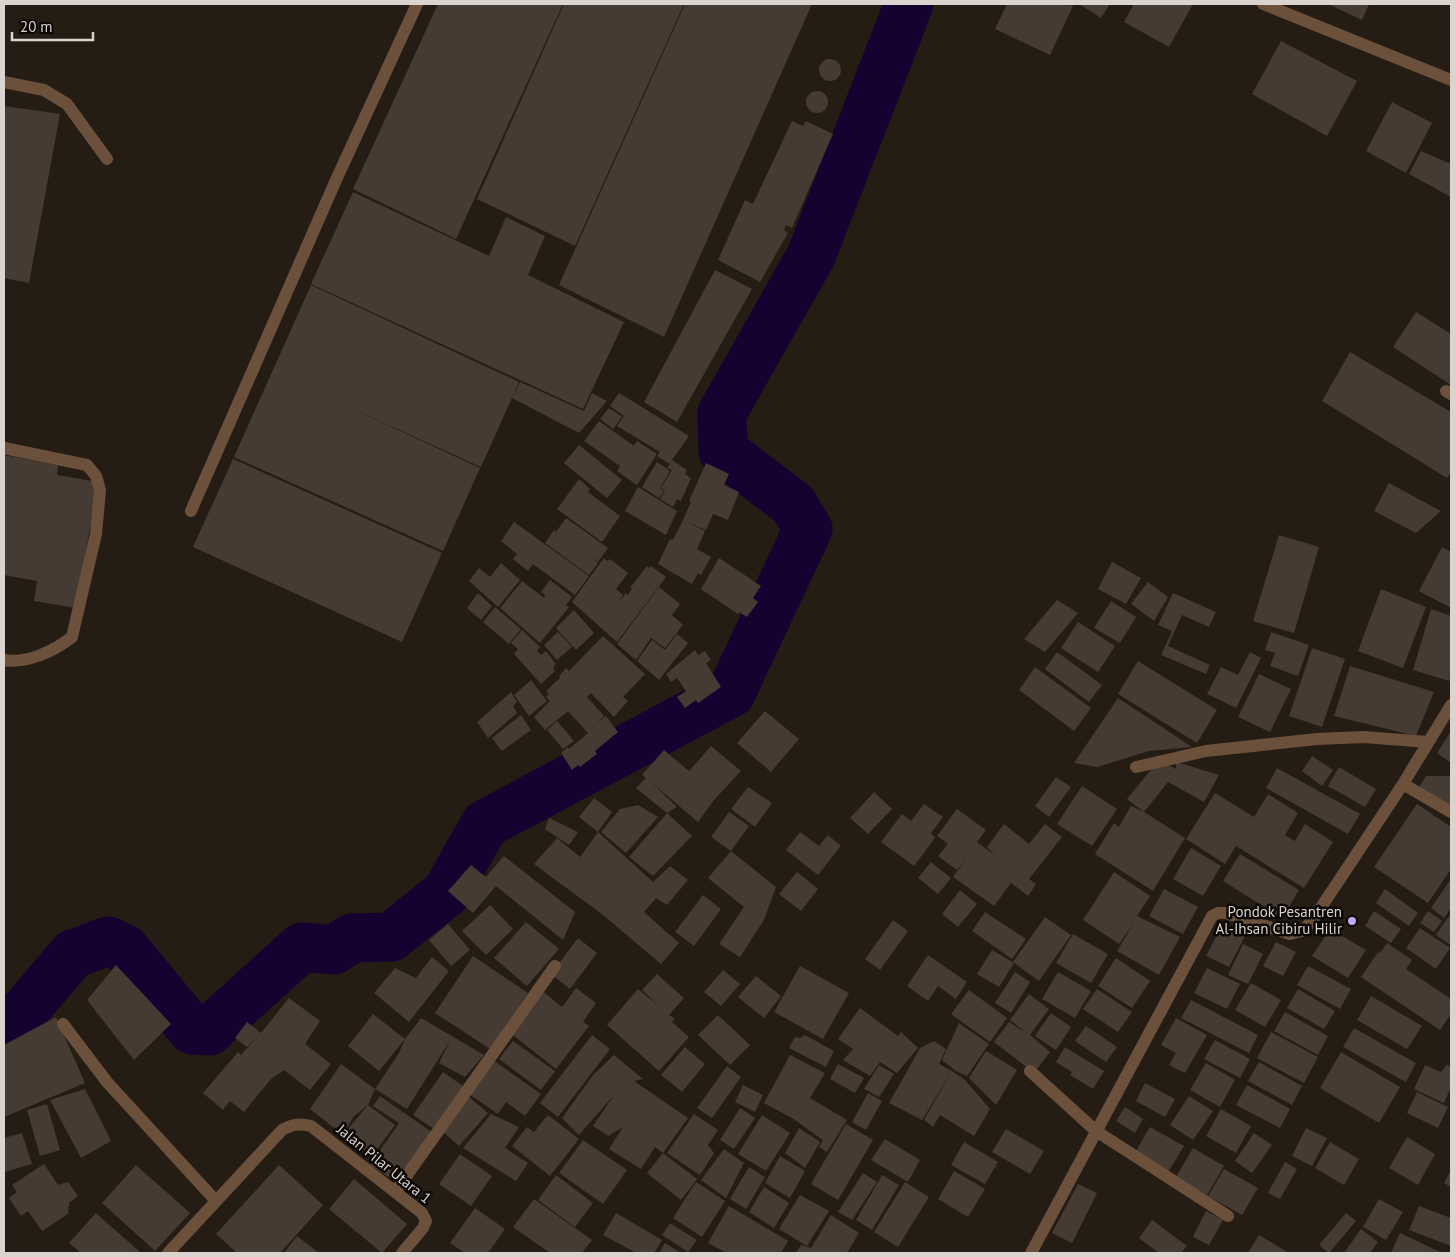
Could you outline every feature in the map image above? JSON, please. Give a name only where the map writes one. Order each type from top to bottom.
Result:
[{"type":"street","points":[[191,511],[336,180],[417,4]]},
{"type":"street","points":[[1263,4],[1451,80]]},
{"type":"street","points":[[4,82],[44,90],[67,104],[106,158]]},
{"type":"street","points":[[4,448],[87,465],[96,476],[100,490],[96,534],[72,637],[59,647],[39,656],[11,661],[4,660]]},
{"type":"street","points":[[1031,1253],[1212,916],[1218,912],[1226,912],[1290,934],[1302,931],[1312,921],[1403,784],[1451,705]]},
{"type":"street","points":[[1136,767],[1206,751],[1317,740],[1364,738],[1428,742]]},
{"type":"street","points":[[1403,784],[1451,812]]},
{"type":"street","points":[[395,1192],[555,966]]},
{"type":"street","points":[[64,1024],[107,1082],[216,1201],[168,1253]]},
{"type":"street","points":[[1030,1070],[1096,1131],[1228,1216]]},
{"type":"street","name":"Jalan Pilar Utara 1","points":[[216,1201],[282,1130],[299,1123],[311,1126],[422,1213],[426,1221],[423,1228],[402,1253]]},
{"type":"building","points":[[438,4],[563,4],[456,239],[353,189]]},
{"type":"building","points":[[564,4],[684,4],[575,246],[477,199]]},
{"type":"building","points":[[685,4],[812,4],[664,337],[559,285]]},
{"type":"building","points":[[1007,4],[1067,4],[1073,6],[1050,55],[995,29]]},
{"type":"building","points":[[1079,4],[1110,4],[1101,18]]},
{"type":"building","points":[[1134,4],[1193,4],[1169,47],[1124,22]]},
{"type":"building","points":[[1328,4],[1369,4],[1362,20]]},
{"type":"building","points":[[1281,41],[1357,81],[1327,136],[1252,94]]},
{"type":"building","points":[[830,59],[838,62],[841,70],[838,78],[830,81],[822,78],[819,70],[822,62]]},
{"type":"building","points":[[817,91],[825,94],[828,102],[825,110],[817,113],[809,110],[806,102],[809,94]]},
{"type":"building","points":[[1392,102],[1432,123],[1406,173],[1366,151]]},
{"type":"building","points":[[4,106],[60,114],[29,283],[4,278]]},
{"type":"building","points":[[792,121],[803,126],[806,121],[833,134],[792,228],[786,225],[784,230],[788,233],[760,282],[718,260],[745,200],[753,204]]},
{"type":"building","points":[[1421,151],[1451,164],[1451,197],[1409,174]]},
{"type":"building","points":[[353,192],[489,256],[506,217],[545,236],[528,275],[624,322],[583,409],[311,284]]},
{"type":"building","points":[[715,270],[752,289],[677,422],[644,402]]},
{"type":"building","points":[[311,285],[519,382],[481,467],[344,405],[480,468],[443,551],[234,457]]},
{"type":"building","points":[[1416,312],[1451,334],[1451,385],[1393,347]]},
{"type":"building","points":[[1350,352],[1451,412],[1451,472],[1447,478],[1322,401]]},
{"type":"building","points":[[520,382],[584,411],[592,393],[607,401],[579,433],[512,398]]},
{"type":"building","points":[[619,393],[689,436],[672,460],[687,470],[685,474],[691,478],[681,501],[677,499],[673,507],[660,499],[665,490],[661,488],[672,470],[667,468],[670,464],[657,456],[660,452],[617,426],[624,416],[610,406]]},
{"type":"building","points":[[609,408],[622,417],[613,429],[600,419]]},
{"type":"building","points":[[599,421],[634,446],[637,441],[657,454],[637,485],[617,471],[620,466],[584,441]]},
{"type":"building","points":[[579,445],[622,480],[607,498],[564,463]]},
{"type":"building","points":[[4,455],[58,465],[57,475],[98,482],[76,608],[34,601],[37,581],[4,575]]},
{"type":"building","points":[[233,459],[442,553],[402,642],[193,547]]},
{"type":"building","points":[[657,462],[670,471],[660,488],[664,491],[659,498],[642,487]]},
{"type":"building","points":[[706,463],[729,474],[724,485],[739,492],[728,520],[713,514],[706,530],[689,523],[705,531],[697,549],[711,557],[701,575],[698,573],[692,584],[658,564],[670,539],[673,540],[683,520],[691,502],[689,501]]},
{"type":"building","points":[[579,479],[590,489],[588,492],[620,516],[602,542],[557,509]]},
{"type":"building","points":[[1389,483],[1441,511],[1416,533],[1374,511]]},
{"type":"building","points":[[638,487],[677,511],[666,535],[625,511]]},
{"type":"building","points":[[566,518],[608,548],[598,562],[590,557],[598,563],[589,575],[545,543]]},
{"type":"building","points":[[514,522],[589,576],[575,595],[533,564],[528,571],[513,559],[517,554],[501,541]]},
{"type":"building","points":[[1279,535],[1319,547],[1294,633],[1253,621]]},
{"type":"building","points":[[1442,547],[1451,552],[1451,608],[1419,591]]},
{"type":"building","points":[[604,558],[607,561],[610,559],[628,573],[616,589],[623,595],[618,603],[626,593],[628,595],[632,589],[630,588],[647,566],[649,568],[651,566],[666,577],[617,642],[572,602]]},
{"type":"building","points":[[719,558],[761,586],[753,598],[758,602],[747,617],[739,612],[738,614],[701,589]]},
{"type":"building","points":[[1112,562],[1141,578],[1126,604],[1098,589]]},
{"type":"building","points":[[501,563],[520,580],[498,607],[469,581],[479,568],[490,577]]},
{"type":"building","points":[[550,580],[572,597],[566,605],[569,607],[540,643],[500,608],[522,581],[544,598],[545,595],[541,592]]},
{"type":"building","points":[[1148,582],[1168,597],[1154,621],[1131,604]]},
{"type":"building","points":[[659,587],[680,604],[672,615],[683,625],[665,648],[651,638],[636,660],[617,644]]},
{"type":"building","points":[[1381,589],[1426,607],[1403,668],[1358,651]]},
{"type":"building","points":[[478,593],[492,606],[481,620],[467,608]]},
{"type":"building","points":[[1173,593],[1216,612],[1209,627],[1182,615],[1168,646],[1210,665],[1206,674],[1161,655],[1172,631],[1158,625]]},
{"type":"building","points":[[1057,600],[1078,613],[1045,652],[1024,639]]},
{"type":"building","points":[[1111,601],[1136,617],[1120,643],[1094,628]]},
{"type":"building","points":[[495,607],[521,629],[509,644],[483,622]]},
{"type":"building","points":[[1431,609],[1451,616],[1451,676],[1449,681],[1413,670]]},
{"type":"building","points":[[574,610],[594,633],[576,650],[556,628]]},
{"type":"building","points":[[1078,622],[1115,646],[1098,672],[1061,648]]},
{"type":"building","points":[[522,630],[540,647],[537,651],[541,655],[546,651],[556,664],[553,668],[555,671],[541,684],[514,654],[518,649],[511,643]]},
{"type":"building","points":[[558,632],[572,647],[557,660],[544,645]]},
{"type":"building","points":[[1271,632],[1309,645],[1298,676],[1270,666],[1275,653],[1265,650]]},
{"type":"building","points":[[677,634],[688,643],[659,680],[637,661],[652,640],[665,650]]},
{"type":"building","points":[[603,636],[645,674],[623,697],[628,701],[614,717],[591,693],[587,697],[604,716],[597,723],[606,716],[618,732],[595,751],[597,754],[580,767],[578,765],[572,770],[561,753],[568,747],[569,749],[588,733],[568,711],[545,730],[534,717],[550,701],[546,697],[549,694],[546,691],[560,678],[559,676],[566,668],[569,671]]},
{"type":"building","points":[[1312,648],[1345,659],[1322,727],[1289,716]]},
{"type":"building","points":[[695,650],[698,655],[705,651],[711,660],[706,663],[721,687],[698,703],[696,700],[685,708],[677,697],[686,691],[677,678],[671,682],[666,674]]},
{"type":"building","points":[[1057,652],[1102,685],[1089,702],[1045,669]]},
{"type":"building","points":[[1250,652],[1261,658],[1236,708],[1207,694],[1221,667],[1238,675]]},
{"type":"building","points":[[1138,661],[1217,710],[1197,743],[1118,694]]},
{"type":"building","points":[[1350,666],[1434,692],[1416,736],[1334,716]]},
{"type":"building","points":[[1035,667],[1091,708],[1074,731],[1019,690]]},
{"type":"building","points":[[1259,674],[1291,689],[1270,732],[1238,717]]},
{"type":"building","points":[[531,680],[547,701],[529,716],[514,695]]},
{"type":"building","points":[[511,692],[517,702],[513,706],[517,713],[488,738],[477,722]]},
{"type":"building","points":[[1118,698],[1192,747],[1149,751],[1097,767],[1074,763]]},
{"type":"building","points":[[765,711],[799,739],[771,772],[737,743]]},
{"type":"building","points":[[521,715],[531,730],[502,751],[492,738]]},
{"type":"building","points":[[557,721],[574,741],[563,749],[547,730]]},
{"type":"building","points":[[1451,731],[1451,763],[1437,753]]},
{"type":"building","points":[[711,746],[741,771],[714,800],[698,822],[651,782],[677,807],[667,813],[636,788],[646,778],[642,775],[664,750],[689,771]]},
{"type":"building","points":[[1312,756],[1333,770],[1322,786],[1302,771]]},
{"type":"building","points":[[1161,761],[1176,769],[1176,762],[1219,775],[1204,802],[1168,782],[1144,812],[1127,799],[1149,772]]},
{"type":"building","points":[[1339,767],[1376,789],[1365,807],[1328,786]]},
{"type":"building","points":[[1277,768],[1360,814],[1348,834],[1266,788]]},
{"type":"building","points":[[1426,776],[1451,776],[1451,807],[1419,787]]},
{"type":"building","points":[[1056,777],[1071,787],[1049,817],[1035,806]]},
{"type":"building","points":[[1082,786],[1117,809],[1092,846],[1057,824]]},
{"type":"building","points":[[748,787],[772,803],[755,827],[731,809]]},
{"type":"building","points":[[874,792],[892,809],[868,834],[850,818]]},
{"type":"building","points":[[1215,793],[1254,817],[1268,794],[1298,813],[1285,835],[1295,841],[1305,824],[1333,842],[1304,888],[1236,846],[1225,864],[1186,839]]},
{"type":"building","points":[[594,798],[612,812],[598,832],[579,817]]},
{"type":"building","points":[[924,804],[943,817],[931,833],[935,838],[914,866],[881,842],[902,814],[911,821]]},
{"type":"building","points":[[1417,804],[1451,827],[1451,869],[1428,903],[1374,867]]},
{"type":"building","points":[[638,805],[658,817],[626,853],[601,832],[620,809]]},
{"type":"building","points":[[1131,806],[1185,838],[1153,891],[1095,854],[1114,823],[1119,827]]},
{"type":"building","points":[[957,809],[986,830],[977,842],[995,855],[987,847],[1004,824],[1029,844],[1045,824],[1062,837],[1029,879],[1036,884],[1028,896],[1011,883],[994,906],[953,877],[966,859],[957,870],[938,856],[948,844],[937,836]]},
{"type":"building","points":[[729,812],[749,826],[731,851],[711,837]]},
{"type":"building","points":[[667,813],[692,836],[653,876],[629,857]]},
{"type":"building","points":[[549,818],[578,832],[569,845],[545,829]]},
{"type":"building","points":[[598,832],[653,882],[670,866],[688,880],[667,905],[656,898],[644,912],[679,943],[661,964],[603,915],[534,864],[557,838],[580,857]]},
{"type":"building","points":[[800,832],[819,846],[828,835],[841,846],[818,875],[786,850]]},
{"type":"building","points":[[1191,848],[1221,866],[1203,896],[1173,879]]},
{"type":"building","points":[[731,851],[776,887],[764,920],[740,957],[719,944],[744,907],[708,878]]},
{"type":"building","points":[[1240,854],[1299,890],[1282,918],[1223,881]]},
{"type":"building","points":[[504,856],[575,912],[563,940],[496,886],[473,913],[448,891],[471,865],[486,877]]},
{"type":"building","points":[[931,862],[951,878],[938,894],[918,878]]},
{"type":"building","points":[[797,872],[818,889],[801,911],[779,894]]},
{"type":"building","points":[[1114,872],[1150,896],[1137,916],[1180,937],[1159,975],[1117,951],[1134,923],[1119,944],[1083,920]]},
{"type":"building","points":[[1451,879],[1451,908],[1444,918],[1431,908]]},
{"type":"building","points":[[1164,889],[1198,907],[1183,934],[1149,916]]},
{"type":"building","points":[[1385,889],[1418,913],[1409,926],[1376,903]]},
{"type":"building","points":[[960,890],[977,904],[958,927],[942,914]]},
{"type":"building","points":[[703,895],[721,909],[694,946],[675,932]]},
{"type":"building","points":[[490,905],[513,929],[486,955],[462,931]]},
{"type":"building","points":[[1374,911],[1401,929],[1391,943],[1365,926]]},
{"type":"building","points":[[1428,911],[1442,921],[1434,932],[1420,923]]},
{"type":"building","points":[[985,912],[1026,939],[1012,959],[972,931]]},
{"type":"building","points":[[1449,916],[1451,917],[1451,945],[1436,935]]},
{"type":"building","points":[[1045,917],[1071,935],[1039,981],[1013,962]]},
{"type":"building","points":[[893,920],[908,931],[880,970],[865,959]]},
{"type":"building","points":[[526,922],[559,949],[527,986],[494,958]]},
{"type":"building","points":[[448,924],[470,950],[451,966],[429,940]]},
{"type":"building","points":[[1222,925],[1245,936],[1229,967],[1206,956]]},
{"type":"building","points":[[1420,928],[1450,948],[1436,969],[1406,948]]},
{"type":"building","points":[[1330,929],[1366,950],[1348,978],[1312,956]]},
{"type":"building","points":[[1073,934],[1108,954],[1091,983],[1056,963]]},
{"type":"building","points":[[578,938],[597,953],[570,989],[551,974]]},
{"type":"building","points":[[1276,942],[1296,952],[1283,976],[1263,966]]},
{"type":"building","points":[[1387,943],[1412,960],[1406,969],[1451,999],[1451,1014],[1440,1030],[1361,977],[1378,952],[1380,953]]},
{"type":"building","points":[[1243,944],[1263,954],[1248,984],[1228,975]]},
{"type":"building","points":[[992,950],[1014,963],[999,987],[977,974]]},
{"type":"building","points":[[928,955],[967,982],[956,999],[938,986],[928,1001],[907,986]]},
{"type":"building","points":[[473,956],[528,993],[490,1049],[435,1013]]},
{"type":"building","points":[[432,957],[449,971],[409,1022],[374,993],[395,968],[416,978]]},
{"type":"building","points":[[1116,958],[1150,981],[1132,1008],[1098,986]]},
{"type":"building","points":[[116,965],[171,1024],[134,1060],[87,1000]]},
{"type":"building","points":[[800,966],[849,993],[823,1039],[774,1012]]},
{"type":"building","points":[[1308,966],[1351,989],[1340,1009],[1297,985]]},
{"type":"building","points":[[1207,968],[1240,984],[1227,1009],[1194,993]]},
{"type":"building","points":[[723,970],[740,984],[721,1006],[704,992]]},
{"type":"building","points":[[1015,972],[1030,982],[1011,1013],[995,1003]]},
{"type":"building","points":[[1058,972],[1091,991],[1075,1018],[1042,999]]},
{"type":"building","points":[[657,974],[684,998],[669,1015],[675,1019],[672,1022],[689,1037],[659,1071],[607,1025],[638,989],[659,1006],[642,990]]},
{"type":"building","points":[[756,976],[781,996],[764,1018],[738,997]]},
{"type":"building","points":[[1251,983],[1281,1000],[1265,1027],[1235,1010]]},
{"type":"building","points":[[576,988],[596,1003],[583,1022],[589,1026],[556,1069],[509,1032],[540,989],[562,1007]]},
{"type":"building","points":[[1097,989],[1132,1012],[1118,1032],[1083,1009]]},
{"type":"building","points":[[1298,989],[1335,1011],[1324,1029],[1287,1008]]},
{"type":"building","points":[[969,990],[1007,1018],[990,1042],[951,1014]]},
{"type":"building","points":[[1029,994],[1049,1009],[1030,1035],[1050,1052],[1034,1073],[994,1042],[1009,1022],[1028,1034],[1010,1020]]},
{"type":"building","points":[[1371,996],[1422,1026],[1407,1049],[1357,1020]]},
{"type":"building","points":[[289,998],[320,1021],[305,1044],[331,1064],[310,1090],[284,1070],[271,1079],[244,1112],[230,1101],[223,1110],[203,1093],[238,1052],[241,1055],[259,1035],[247,1047],[235,1038],[247,1022],[261,1033]]},
{"type":"building","points":[[1191,1000],[1258,1035],[1249,1053],[1181,1018]]},
{"type":"building","points":[[860,1008],[898,1036],[901,1032],[918,1048],[897,1073],[880,1062],[870,1076],[843,1060],[853,1049],[838,1039]]},
{"type":"building","points":[[1285,1012],[1328,1036],[1318,1055],[1274,1031]]},
{"type":"building","points":[[1051,1013],[1071,1027],[1056,1050],[1035,1036]]},
{"type":"building","points":[[373,1014],[405,1039],[379,1071],[348,1046]]},
{"type":"building","points":[[718,1015],[750,1045],[730,1065],[698,1035]]},
{"type":"building","points":[[56,1017],[85,1083],[4,1117],[4,1045]]},
{"type":"building","points":[[421,1018],[484,1055],[465,1077],[439,1063],[451,1039],[407,1109],[375,1089],[399,1053],[405,1039]]},
{"type":"building","points":[[1176,1018],[1207,1035],[1185,1073],[1169,1065],[1176,1053],[1161,1045]]},
{"type":"building","points":[[959,1023],[989,1044],[967,1076],[956,1071],[942,1060]]},
{"type":"building","points":[[1086,1026],[1117,1047],[1106,1062],[1075,1041]]},
{"type":"building","points":[[1354,1028],[1416,1063],[1406,1082],[1343,1047]]},
{"type":"building","points":[[1271,1032],[1318,1057],[1304,1083],[1257,1058]]},
{"type":"building","points":[[592,1035],[610,1049],[558,1117],[540,1103]]},
{"type":"building","points":[[805,1035],[834,1051],[826,1067],[789,1048],[795,1037],[800,1038]]},
{"type":"building","points":[[1215,1040],[1250,1059],[1240,1078],[1204,1059]]},
{"type":"building","points":[[513,1041],[555,1071],[541,1090],[499,1059]]},
{"type":"building","points":[[934,1041],[946,1049],[939,1064],[952,1071],[922,1120],[889,1103],[920,1048]]},
{"type":"building","points":[[685,1047],[705,1064],[682,1092],[661,1075]]},
{"type":"building","points":[[1065,1047],[1104,1071],[1093,1089],[1070,1075],[1072,1072],[1056,1062]]},
{"type":"building","points":[[986,1051],[1017,1070],[996,1105],[969,1078]]},
{"type":"building","points":[[1341,1052],[1400,1087],[1379,1123],[1320,1088]]},
{"type":"building","points":[[614,1055],[643,1079],[634,1081],[688,1118],[663,1153],[655,1147],[641,1169],[609,1149],[623,1127],[608,1136],[593,1126],[614,1095],[579,1135],[562,1118],[593,1075]]},
{"type":"building","points":[[790,1055],[825,1073],[810,1098],[847,1120],[827,1152],[819,1147],[823,1140],[792,1118],[764,1103]]},
{"type":"building","points":[[493,1060],[541,1094],[525,1116],[506,1102],[498,1114],[469,1094]]},
{"type":"building","points":[[1259,1062],[1302,1086],[1292,1105],[1248,1081]]},
{"type":"building","points":[[1206,1063],[1235,1080],[1220,1107],[1190,1090]]},
{"type":"building","points":[[341,1064],[375,1089],[368,1105],[354,1116],[343,1135],[310,1109]]},
{"type":"building","points":[[838,1064],[864,1078],[855,1093],[830,1079]]},
{"type":"building","points":[[879,1065],[894,1074],[879,1097],[864,1089]]},
{"type":"building","points":[[1425,1065],[1441,1072],[1447,1065],[1451,1067],[1451,1087],[1444,1103],[1414,1089]]},
{"type":"building","points":[[727,1066],[741,1077],[712,1118],[697,1108]]},
{"type":"building","points":[[952,1071],[965,1080],[990,1109],[974,1136],[940,1115],[933,1127],[924,1120]]},
{"type":"building","points":[[443,1072],[463,1086],[434,1129],[413,1115]]},
{"type":"building","points":[[1145,1083],[1175,1099],[1165,1117],[1136,1101]]},
{"type":"building","points":[[743,1085],[763,1095],[755,1112],[735,1102]]},
{"type":"building","points":[[1247,1085],[1290,1109],[1280,1128],[1236,1105]]},
{"type":"building","points":[[85,1089],[111,1141],[81,1158],[50,1100]]},
{"type":"building","points":[[1417,1092],[1448,1107],[1438,1128],[1407,1113]]},
{"type":"building","points":[[868,1093],[882,1101],[866,1130],[852,1122]]},
{"type":"building","points":[[380,1096],[433,1133],[398,1183],[370,1165],[399,1123],[373,1106]]},
{"type":"building","points":[[1189,1096],[1213,1111],[1193,1140],[1170,1125]]},
{"type":"building","points":[[469,1097],[488,1113],[459,1146],[441,1130]]},
{"type":"building","points":[[47,1104],[60,1150],[40,1156],[27,1110]]},
{"type":"building","points":[[368,1105],[395,1125],[372,1156],[343,1135]]},
{"type":"building","points":[[1125,1107],[1143,1119],[1135,1133],[1116,1121]]},
{"type":"building","points":[[740,1108],[755,1118],[734,1149],[720,1140]]},
{"type":"building","points":[[1221,1109],[1251,1126],[1236,1153],[1206,1136]]},
{"type":"building","points":[[491,1114],[519,1127],[505,1148],[528,1163],[516,1181],[463,1148]]},
{"type":"building","points":[[694,1114],[718,1130],[708,1145],[714,1153],[700,1175],[667,1153]]},
{"type":"building","points":[[548,1115],[579,1139],[550,1176],[512,1146],[527,1127],[534,1132]]},
{"type":"building","points":[[762,1115],[790,1133],[766,1171],[738,1154]]},
{"type":"building","points":[[846,1124],[873,1140],[838,1200],[811,1184]]},
{"type":"building","points":[[1150,1127],[1184,1146],[1168,1172],[1134,1154]]},
{"type":"building","points":[[799,1128],[820,1142],[805,1168],[785,1153]]},
{"type":"building","points":[[1306,1128],[1327,1138],[1312,1166],[1292,1156]]},
{"type":"building","points":[[1006,1129],[1044,1151],[1030,1174],[992,1152]]},
{"type":"building","points":[[22,1133],[32,1164],[4,1172],[4,1138]]},
{"type":"building","points":[[1254,1133],[1272,1145],[1252,1173],[1235,1161]]},
{"type":"building","points":[[1407,1137],[1435,1154],[1418,1185],[1389,1168]]},
{"type":"building","points":[[885,1139],[920,1160],[908,1182],[871,1160]]},
{"type":"building","points":[[583,1140],[627,1170],[603,1204],[559,1173]]},
{"type":"building","points":[[964,1142],[998,1162],[985,1184],[951,1165]]},
{"type":"building","points":[[1330,1142],[1359,1159],[1344,1185],[1315,1168]]},
{"type":"building","points":[[1193,1148],[1224,1166],[1207,1195],[1176,1177]]},
{"type":"building","points":[[724,1149],[744,1163],[726,1198],[701,1180]]},
{"type":"building","points":[[663,1153],[697,1179],[681,1200],[647,1173]]},
{"type":"building","points":[[460,1154],[492,1176],[471,1206],[439,1184]]},
{"type":"building","points":[[780,1156],[805,1171],[790,1198],[765,1183]]},
{"type":"building","points":[[1285,1162],[1297,1169],[1280,1199],[1268,1193]]},
{"type":"building","points":[[44,1164],[58,1185],[68,1182],[78,1196],[69,1203],[68,1214],[42,1231],[28,1211],[21,1216],[9,1198],[17,1192],[12,1185]]},
{"type":"building","points":[[136,1165],[190,1213],[155,1251],[102,1203]]},
{"type":"building","points":[[279,1165],[323,1205],[280,1253],[237,1253],[216,1234]]},
{"type":"building","points":[[749,1167],[765,1177],[746,1209],[730,1199]]},
{"type":"building","points":[[1224,1169],[1258,1188],[1242,1215],[1208,1196]]},
{"type":"building","points":[[1451,1170],[1451,1187],[1444,1183]]},
{"type":"building","points":[[954,1171],[985,1189],[968,1217],[938,1199]]},
{"type":"building","points":[[863,1173],[877,1182],[852,1220],[838,1212]]},
{"type":"building","points":[[556,1175],[593,1203],[575,1227],[538,1200]]},
{"type":"building","points":[[882,1175],[899,1185],[872,1230],[856,1220]]},
{"type":"building","points":[[354,1179],[407,1224],[382,1253],[329,1209]]},
{"type":"building","points":[[696,1182],[725,1201],[702,1237],[673,1218]]},
{"type":"building","points":[[905,1182],[929,1197],[898,1247],[874,1232]]},
{"type":"building","points":[[1078,1184],[1097,1193],[1072,1243],[1052,1233]]},
{"type":"building","points":[[764,1187],[789,1203],[774,1228],[749,1212]]},
{"type":"building","points":[[800,1195],[829,1211],[807,1246],[779,1229]]},
{"type":"building","points":[[534,1199],[592,1240],[582,1253],[550,1253],[513,1227]]},
{"type":"building","points":[[1379,1199],[1403,1212],[1386,1240],[1363,1227]]},
{"type":"building","points":[[729,1206],[788,1241],[781,1253],[727,1253],[708,1243]]},
{"type":"building","points":[[1419,1206],[1451,1218],[1451,1246],[1409,1230]]},
{"type":"building","points":[[475,1208],[505,1229],[488,1253],[465,1253],[450,1243]]},
{"type":"building","points":[[1206,1211],[1223,1220],[1209,1245],[1193,1237]]},
{"type":"building","points":[[96,1213],[141,1253],[81,1253],[69,1243]]},
{"type":"building","points":[[616,1213],[662,1240],[654,1253],[636,1253],[603,1235]]},
{"type":"building","points":[[1346,1213],[1356,1221],[1329,1253],[1319,1245]]},
{"type":"building","points":[[831,1215],[859,1233],[847,1253],[796,1253],[801,1245],[811,1248]]},
{"type":"building","points":[[1152,1220],[1187,1246],[1181,1253],[1159,1253],[1139,1238]]},
{"type":"building","points":[[670,1223],[697,1240],[688,1252],[662,1235]]},
{"type":"building","points":[[1361,1229],[1378,1242],[1370,1253],[1344,1253]]},
{"type":"building","points":[[1400,1233],[1442,1253],[1391,1253]]},
{"type":"building","points":[[1259,1235],[1289,1253],[1248,1253]]},
{"type":"building","points":[[297,1236],[319,1253],[284,1253]]},
{"type":"building","points":[[665,1243],[681,1253],[659,1253]]},
{"type":"waterway","points":[[4,1031],[8,1030],[73,954],[108,941],[125,949],[192,1030],[209,1031],[302,947],[334,950],[352,938],[391,937],[446,893],[485,824],[731,693],[808,529],[793,504],[723,451],[722,413],[811,256],[909,4]]},
{"type":"place","name":"Pondok Pesantren Al-Ihsan Cibiru Hilir","points":[[1352,921]]}]
